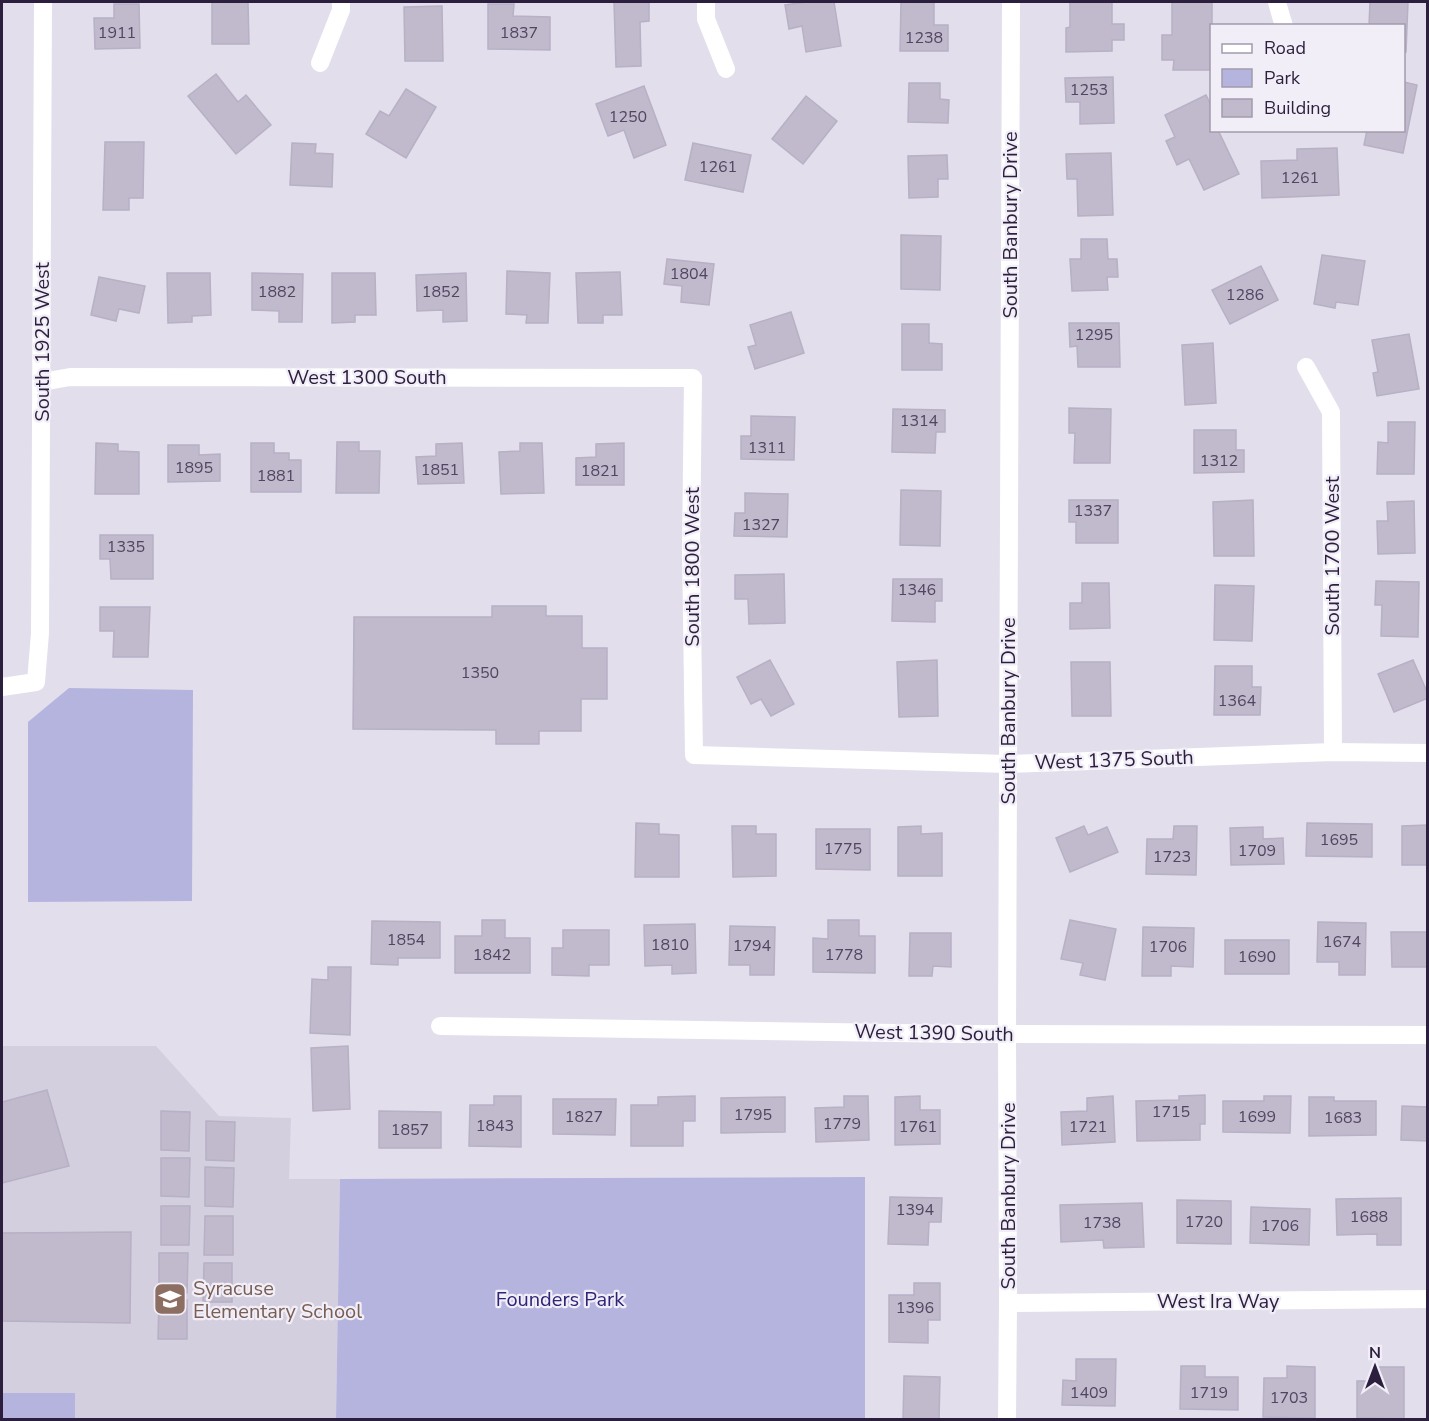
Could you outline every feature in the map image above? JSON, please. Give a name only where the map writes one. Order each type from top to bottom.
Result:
[{"type":"street","name":"South 1925 West","points":[[2,687],[36,682],[40,633],[43,2]]},
{"type":"street","points":[[321,63],[341,10],[341,2]]},
{"type":"street","points":[[706,2],[706,19],[726,69]]},
{"type":"street","name":"South Banbury Drive","points":[[1007,1419],[1011,2]]},
{"type":"street","points":[[1278,2],[1283,24]]},
{"type":"street","name":"South 1700 West","points":[[1306,367],[1332,412],[1333,752]]},
{"type":"street","name":"West 1300 South","points":[[42,382],[70,377],[693,378]]},
{"type":"street","name":"South 1800 West","points":[[693,378],[691,551],[693,755]]},
{"type":"street","name":"West 1375 South","points":[[693,755],[1008,764],[1333,752],[1428,753]]},
{"type":"street","name":"West 1390 South","points":[[440,1026],[1007,1034],[1428,1035]]},
{"type":"street","name":"West Ira Way","points":[[1008,1303],[1428,1299]]},
{"type":"shaded area","name":"Syracuse Elementary School","points":[[2,1046],[156,1046],[219,1116],[291,1118],[289,1179],[340,1179],[336,1419],[2,1419]]},
{"type":"green space","points":[[69,688],[193,690],[192,901],[28,902],[28,722]]},
{"type":"green space","name":"Founders Park","points":[[865,1177],[865,1419],[336,1419],[340,1179]]},
{"type":"green space","points":[[2,1393],[75,1393],[75,1419],[2,1419]]},
{"type":"building","points":[[212,2],[248,2],[249,44],[212,44]]},
{"type":"building","points":[[614,2],[649,2],[649,21],[640,22],[641,66],[616,67]]},
{"type":"building","points":[[834,2],[841,46],[806,52],[802,26],[789,29],[785,5]]},
{"type":"building","points":[[901,2],[934,2],[934,25],[948,25],[948,51],[900,51]]},
{"type":"building","points":[[1070,2],[1112,2],[1112,24],[1124,24],[1124,40],[1112,40],[1112,51],[1066,52],[1066,28],[1070,27]]},
{"type":"building","points":[[1172,2],[1212,2],[1210,70],[1173,70],[1174,60],[1162,60],[1162,35],[1172,35]]},
{"type":"building","points":[[1370,2],[1408,2],[1406,52],[1405,24],[1369,24]]},
{"type":"building","points":[[114,4],[139,4],[140,48],[95,49],[94,18],[114,18]]},
{"type":"building","points":[[488,4],[514,4],[513,16],[550,17],[550,50],[488,49]]},
{"type":"building","points":[[442,6],[443,61],[405,61],[404,7]]},
{"type":"building","points":[[216,74],[238,102],[246,95],[271,125],[236,154],[188,96]]},
{"type":"building","points":[[1113,77],[1114,123],[1080,124],[1080,102],[1066,102],[1065,78]]},
{"type":"building","points":[[1405,82],[1417,85],[1403,153],[1364,145],[1367,132],[1405,132]]},
{"type":"building","points":[[909,83],[940,83],[940,99],[949,100],[948,123],[908,122]]},
{"type":"building","points":[[644,86],[666,145],[634,158],[624,130],[608,136],[596,104]]},
{"type":"building","points":[[406,89],[436,107],[406,158],[366,134],[380,111],[389,116]]},
{"type":"building","points":[[1206,95],[1210,103],[1210,132],[1219,132],[1239,174],[1204,190],[1189,159],[1177,165],[1166,141],[1175,137],[1165,115]]},
{"type":"building","points":[[806,96],[837,121],[803,164],[772,139]]},
{"type":"building","points":[[105,142],[144,142],[143,198],[129,198],[129,210],[103,210]]},
{"type":"building","points":[[292,143],[316,144],[315,153],[333,154],[332,187],[290,185]]},
{"type":"building","points":[[693,143],[751,155],[743,192],[685,180]]},
{"type":"building","points":[[1337,148],[1339,195],[1262,198],[1261,161],[1297,160],[1297,149]]},
{"type":"building","points":[[1111,153],[1113,215],[1078,216],[1077,179],[1067,179],[1066,154]]},
{"type":"building","points":[[947,155],[948,179],[938,179],[938,197],[909,198],[908,156]]},
{"type":"building","points":[[901,235],[941,236],[940,290],[901,289]]},
{"type":"building","points":[[1081,239],[1107,239],[1108,259],[1117,259],[1118,277],[1107,277],[1108,290],[1072,291],[1070,259],[1081,259]]},
{"type":"building","points":[[1322,255],[1365,261],[1358,305],[1336,302],[1335,308],[1314,304]]},
{"type":"building","points":[[667,259],[714,264],[709,305],[681,302],[682,286],[664,284]]},
{"type":"building","points":[[1261,266],[1278,300],[1230,324],[1212,290]]},
{"type":"building","points":[[507,271],[550,273],[548,323],[526,323],[527,315],[506,314]]},
{"type":"building","points":[[620,272],[622,315],[603,315],[603,323],[578,323],[576,273]]},
{"type":"building","points":[[167,273],[210,273],[211,315],[192,316],[192,322],[168,323]]},
{"type":"building","points":[[252,273],[303,274],[302,322],[279,322],[279,311],[252,310]]},
{"type":"building","points":[[332,273],[375,273],[376,315],[355,315],[355,322],[332,323]]},
{"type":"building","points":[[466,273],[467,321],[443,322],[443,310],[417,311],[416,275]]},
{"type":"building","points":[[99,277],[145,286],[139,313],[119,309],[116,321],[91,315]]},
{"type":"building","points":[[791,312],[804,353],[755,369],[748,347],[756,345],[750,325]]},
{"type":"building","points":[[1069,323],[1119,323],[1120,367],[1078,367],[1077,346],[1070,347]]},
{"type":"building","points":[[902,324],[929,324],[929,343],[942,344],[942,370],[902,370]]},
{"type":"building","points":[[1409,334],[1419,389],[1377,396],[1373,373],[1378,372],[1372,340]]},
{"type":"building","points":[[1213,343],[1216,403],[1185,405],[1182,345]]},
{"type":"building","points":[[1069,408],[1111,409],[1110,463],[1074,463],[1075,433],[1069,433]]},
{"type":"building","points":[[893,409],[945,410],[945,432],[936,432],[935,453],[892,452]]},
{"type":"building","points":[[751,416],[795,417],[794,460],[741,459],[741,436],[751,436]]},
{"type":"building","points":[[1388,422],[1415,422],[1414,474],[1377,474],[1378,442],[1388,443]]},
{"type":"building","points":[[1194,430],[1236,430],[1236,450],[1244,450],[1244,472],[1194,473]]},
{"type":"building","points":[[337,442],[359,442],[359,451],[380,451],[379,493],[336,493]]},
{"type":"building","points":[[96,443],[118,444],[118,451],[139,452],[139,494],[95,494]]},
{"type":"building","points":[[251,443],[274,443],[274,453],[289,453],[289,460],[301,460],[301,492],[251,492]]},
{"type":"building","points":[[462,443],[464,483],[418,484],[416,457],[436,456],[436,444]]},
{"type":"building","points":[[520,443],[542,443],[544,493],[501,494],[499,452],[520,451]]},
{"type":"building","points":[[624,443],[624,485],[576,485],[576,458],[596,457],[596,444]]},
{"type":"building","points":[[168,445],[199,445],[199,455],[220,454],[220,481],[168,482]]},
{"type":"building","points":[[901,490],[941,491],[940,546],[900,545]]},
{"type":"building","points":[[745,493],[788,494],[787,537],[734,536],[735,513],[745,513]]},
{"type":"building","points":[[1069,500],[1118,500],[1118,543],[1076,543],[1076,522],[1069,522]]},
{"type":"building","points":[[1253,500],[1254,556],[1214,556],[1213,502]]},
{"type":"building","points":[[1414,501],[1415,553],[1378,554],[1377,521],[1388,521],[1387,502]]},
{"type":"building","points":[[100,535],[153,535],[153,579],[111,579],[110,559],[100,559]]},
{"type":"building","points":[[784,574],[785,623],[749,624],[748,599],[735,599],[735,575]]},
{"type":"building","points":[[893,579],[942,579],[942,601],[935,601],[935,622],[892,621]]},
{"type":"building","points":[[1376,581],[1419,582],[1418,637],[1381,636],[1382,605],[1375,605]]},
{"type":"building","points":[[1082,583],[1109,583],[1110,628],[1070,629],[1070,603],[1082,603]]},
{"type":"building","points":[[1215,585],[1254,586],[1252,641],[1214,640]]},
{"type":"building","points":[[492,606],[546,606],[546,616],[582,616],[582,648],[607,648],[607,699],[581,699],[581,731],[539,731],[539,744],[496,744],[496,730],[353,729],[354,617],[492,617]]},
{"type":"building","points":[[100,607],[150,607],[148,657],[113,657],[114,631],[100,631]]},
{"type":"building","points":[[770,660],[794,704],[771,716],[761,699],[751,704],[737,677]]},
{"type":"building","points":[[937,660],[938,716],[899,717],[897,662]]},
{"type":"building","points":[[1413,660],[1428,698],[1394,712],[1378,674]]},
{"type":"building","points":[[1071,662],[1110,662],[1111,716],[1072,716]]},
{"type":"building","points":[[1215,666],[1252,666],[1252,687],[1261,687],[1260,715],[1214,715]]},
{"type":"building","points":[[636,823],[659,824],[659,834],[679,835],[679,877],[635,877]]},
{"type":"building","points":[[1307,823],[1372,824],[1372,857],[1306,856]]},
{"type":"building","points":[[1428,825],[1428,865],[1402,865],[1402,826]]},
{"type":"building","points":[[732,826],[756,826],[756,834],[776,834],[776,876],[733,877]]},
{"type":"building","points":[[921,826],[921,834],[942,833],[942,876],[898,876],[898,827]]},
{"type":"building","points":[[1084,826],[1088,835],[1107,827],[1118,852],[1070,872],[1056,838]]},
{"type":"building","points":[[1174,826],[1197,826],[1196,875],[1146,874],[1147,839],[1173,839]]},
{"type":"building","points":[[1263,827],[1263,839],[1283,838],[1284,864],[1231,865],[1230,828]]},
{"type":"building","points":[[816,829],[870,829],[870,870],[816,869]]},
{"type":"building","points":[[482,920],[505,920],[505,938],[530,938],[530,973],[455,973],[455,936],[482,936]]},
{"type":"building","points":[[828,920],[859,920],[859,936],[875,936],[875,973],[813,972],[813,938],[828,939]]},
{"type":"building","points":[[1070,920],[1116,929],[1105,980],[1080,975],[1083,963],[1061,959]]},
{"type":"building","points":[[372,921],[440,922],[440,958],[398,958],[398,965],[371,964]]},
{"type":"building","points":[[1318,922],[1366,923],[1365,975],[1339,975],[1339,962],[1317,962]]},
{"type":"building","points":[[695,924],[696,973],[672,974],[672,965],[645,966],[644,925]]},
{"type":"building","points":[[730,926],[775,927],[774,975],[750,975],[750,965],[729,965]]},
{"type":"building","points":[[1143,927],[1194,928],[1193,967],[1171,966],[1171,976],[1142,976]]},
{"type":"building","points":[[563,930],[609,930],[609,965],[589,965],[589,976],[552,975],[552,948],[563,948]]},
{"type":"building","points":[[1391,932],[1428,932],[1428,974],[1427,967],[1392,967]]},
{"type":"building","points":[[910,933],[951,933],[951,967],[933,966],[932,976],[909,976]]},
{"type":"building","points":[[1225,940],[1289,940],[1289,974],[1225,974]]},
{"type":"building","points":[[328,967],[351,967],[350,1035],[310,1033],[312,979],[328,980]]},
{"type":"building","points":[[348,1046],[350,1109],[313,1111],[311,1048]]},
{"type":"building","points":[[47,1090],[69,1166],[2,1183],[2,1102]]},
{"type":"building","points":[[1205,1095],[1205,1124],[1200,1124],[1200,1140],[1137,1141],[1136,1101],[1179,1100],[1179,1096]]},
{"type":"building","points":[[494,1096],[521,1096],[521,1147],[469,1146],[470,1105],[494,1105]]},
{"type":"building","points":[[695,1096],[695,1121],[683,1121],[683,1146],[631,1146],[631,1105],[658,1105],[658,1097]]},
{"type":"building","points":[[844,1096],[868,1096],[869,1140],[816,1142],[815,1108],[844,1107]]},
{"type":"building","points":[[920,1096],[920,1110],[940,1110],[940,1144],[895,1145],[895,1097]]},
{"type":"building","points":[[1113,1096],[1115,1142],[1062,1145],[1061,1112],[1087,1111],[1087,1098]]},
{"type":"building","points":[[1264,1096],[1291,1096],[1290,1133],[1223,1132],[1223,1101],[1264,1101]]},
{"type":"building","points":[[785,1097],[785,1132],[721,1133],[721,1098]]},
{"type":"building","points":[[1309,1097],[1334,1097],[1334,1101],[1376,1101],[1376,1135],[1309,1136]]},
{"type":"building","points":[[553,1099],[616,1099],[615,1135],[553,1134]]},
{"type":"building","points":[[1402,1106],[1428,1107],[1428,1141],[1401,1140]]},
{"type":"building","points":[[161,1111],[190,1112],[189,1151],[161,1150]]},
{"type":"building","points":[[379,1111],[441,1112],[441,1148],[379,1148]]},
{"type":"building","points":[[206,1121],[235,1122],[234,1161],[206,1160]]},
{"type":"building","points":[[161,1158],[190,1158],[189,1197],[161,1196]]},
{"type":"building","points":[[205,1167],[234,1168],[233,1207],[205,1206]]},
{"type":"building","points":[[890,1197],[942,1198],[941,1222],[929,1222],[928,1245],[888,1244]]},
{"type":"building","points":[[1401,1198],[1401,1245],[1377,1245],[1377,1234],[1337,1235],[1336,1199]]},
{"type":"building","points":[[1177,1200],[1231,1201],[1231,1244],[1177,1243]]},
{"type":"building","points":[[1142,1203],[1144,1247],[1104,1248],[1103,1240],[1061,1242],[1060,1205]]},
{"type":"building","points":[[161,1206],[190,1206],[189,1245],[161,1245]]},
{"type":"building","points":[[1251,1207],[1310,1209],[1309,1245],[1250,1243]]},
{"type":"building","points":[[205,1216],[233,1216],[233,1255],[204,1255]]},
{"type":"building","points":[[131,1232],[130,1323],[2,1321],[2,1233]]},
{"type":"building","points":[[159,1253],[188,1253],[187,1293],[159,1292]]},
{"type":"building","points":[[204,1263],[232,1263],[232,1302],[203,1302]]},
{"type":"building","points":[[914,1283],[940,1283],[940,1320],[928,1320],[928,1343],[889,1342],[889,1295],[914,1295]]},
{"type":"building","points":[[159,1300],[187,1300],[187,1339],[158,1339]]},
{"type":"building","points":[[1076,1359],[1116,1359],[1115,1406],[1062,1405],[1063,1380],[1076,1381]]},
{"type":"building","points":[[1181,1366],[1205,1366],[1205,1377],[1238,1377],[1238,1410],[1180,1409]]},
{"type":"building","points":[[1287,1366],[1315,1367],[1315,1418],[1263,1417],[1264,1378],[1287,1378]]},
{"type":"building","points":[[1379,1367],[1404,1367],[1404,1419],[1357,1418],[1357,1381],[1379,1381]]},
{"type":"building","points":[[904,1376],[940,1377],[939,1420],[903,1420]]},
{"type":"place","name":"Syracuse Elementary School","points":[[170,1299]]}]
